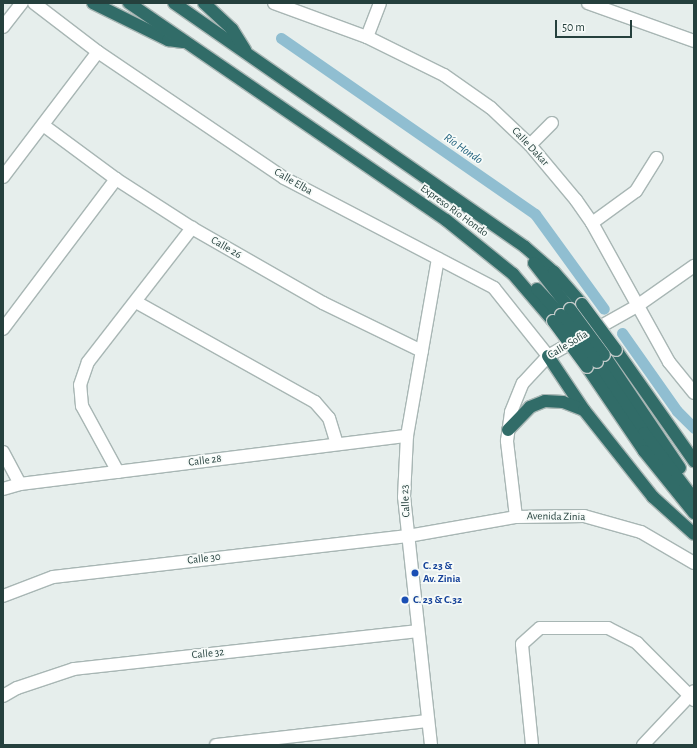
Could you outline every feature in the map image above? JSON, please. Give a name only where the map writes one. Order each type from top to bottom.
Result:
[{"type":"highway","points":[[93,3],[168,40],[188,43]]},
{"type":"highway","name":"Expreso Río Hondo","points":[[130,3],[446,220],[494,257],[530,291],[562,315],[596,361],[644,451],[694,513]]},
{"type":"highway","name":"Expreso Río Hondo","points":[[174,3],[507,233],[554,272],[582,304],[694,461]]},
{"type":"highway","points":[[204,3],[232,28],[248,54]]},
{"type":"highway","points":[[507,233],[562,315],[596,361],[658,437],[694,486]]},
{"type":"highway","points":[[548,356],[584,410],[653,497],[694,534]]},
{"type":"highway","points":[[596,361],[644,434],[694,499]]},
{"type":"highway","points":[[508,430],[530,407],[545,400],[563,402],[584,410]]},
{"type":"street","points":[[3,27],[22,3]]},
{"type":"street","name":"Calle Elba","points":[[34,3],[98,52],[284,178],[494,288],[548,356]]},
{"type":"street","name":"Calle Dakar","points":[[274,3],[367,37],[444,75],[491,108],[530,144],[592,223],[669,362],[694,393]]},
{"type":"street","points":[[367,37],[380,3]]},
{"type":"street","points":[[588,3],[694,41]]},
{"type":"street","points":[[3,177],[98,52]]},
{"type":"street","points":[[530,144],[552,123]]},
{"type":"street","name":"Calle 26","points":[[42,125],[116,178],[192,228],[322,302],[422,351]]},
{"type":"street","points":[[592,223],[636,191],[657,158]]},
{"type":"street","points":[[3,329],[116,178]]},
{"type":"street","points":[[118,472],[82,406],[80,385],[88,362],[192,228]]},
{"type":"street","name":"Calle 23","points":[[431,745],[417,631],[404,497],[407,436],[438,259]]},
{"type":"street","name":"Calle Sofía","points":[[516,517],[507,441],[511,412],[523,383],[548,356],[637,306],[694,266]]},
{"type":"street","points":[[136,302],[315,402],[329,418],[337,444]]},
{"type":"street","name":"Calle 28","points":[[3,489],[20,484],[407,436]]},
{"type":"street","points":[[3,452],[20,484]]},
{"type":"street","name":"Avenida Zinia","points":[[408,536],[516,517],[584,516],[641,532],[694,563]]},
{"type":"street","name":"Calle 30","points":[[3,596],[53,577],[408,536]]},
{"type":"street","points":[[532,745],[522,644],[540,628],[608,628],[637,643],[693,696],[643,745]]},
{"type":"street","name":"Calle 32","points":[[3,696],[17,688],[74,669],[417,631]]},
{"type":"street","points":[[216,745],[428,721]]},
{"type":"waterway","name":"Río Hondo","points":[[281,38],[535,214],[604,309]]},
{"type":"waterway","name":"Río Hondo","points":[[622,333],[677,411],[694,428]]},
{"type":"place","name":"C. 23 & Av. Zinia","points":[[415,573]]},
{"type":"place","name":"C. 23 & C.32","points":[[405,600]]}]
